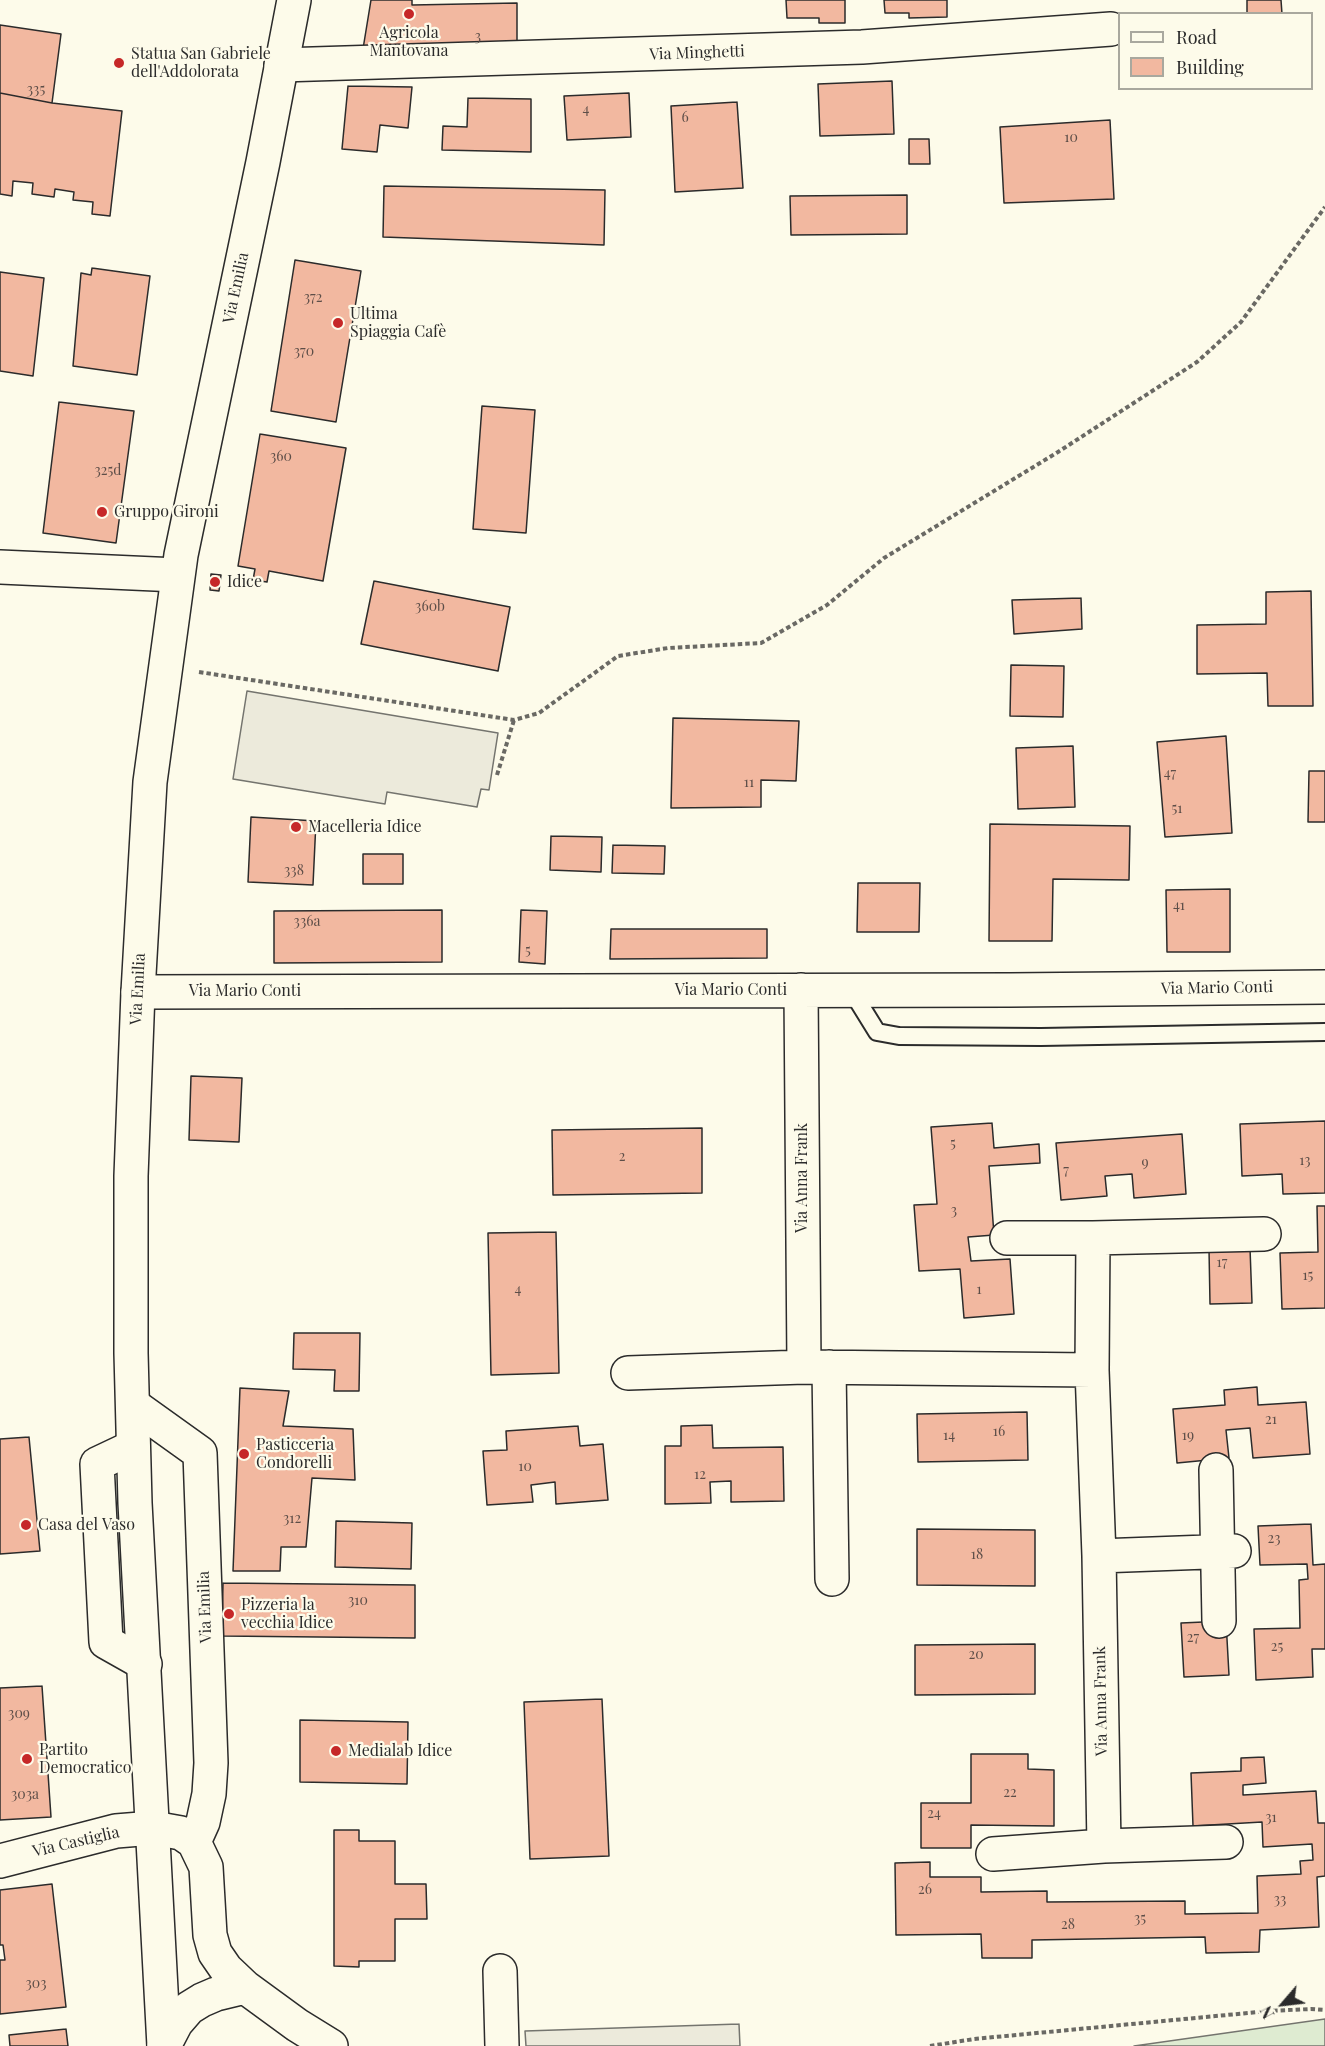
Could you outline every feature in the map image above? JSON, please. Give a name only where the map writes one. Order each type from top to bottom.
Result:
[{"type":"street","name":"Via Emilia","points":[[164,2046],[133,1447],[131,1176],[138,992],[150,782],[177,575],[294,0]]},
{"type":"street","name":"Via Minghetti","points":[[281,65],[862,47],[1112,29]]},
{"type":"street","points":[[0,567],[177,575]]},
{"type":"street","name":"Via Mario Conti","points":[[138,992],[1325,987]]},
{"type":"street","name":"Via Anna Frank","points":[[801,990],[816,1367],[832,1579]]},
{"type":"street","points":[[1006,1238],[1264,1234]]},
{"type":"street","name":"Via Anna Frank","points":[[1093,1238],[1092,1370],[1099,1556],[1104,1846]]},
{"type":"street","points":[[628,1373],[816,1367],[1092,1370]]},
{"type":"street","name":"Via Emilia","points":[[133,1405],[200,1453],[211,1763],[209,1794],[203,1822],[194,1842]]},
{"type":"street","points":[[1216,1470],[1226,1551],[1219,1621]]},
{"type":"street","points":[[1099,1556],[1226,1551]]},
{"type":"street","points":[[153,1828],[181,1833],[194,1842],[206,1867],[210,1935],[215,1953],[226,1969],[245,1987],[297,2025],[331,2046]]},
{"type":"street","name":"Via Castiglia","points":[[0,1861],[97,1834],[153,1828]]},
{"type":"street","points":[[993,1854],[1104,1846],[1226,1842]]},
{"type":"street","points":[[500,1971],[502,2046]]},
{"type":"street","points":[[164,2046],[176,2023],[189,2008],[216,1994],[245,1987]]},
{"type":"lane","points":[[851,990],[877,1032],[899,1036],[1041,1037],[1325,1032]]},
{"type":"path","points":[[165,667],[514,720],[539,713],[618,657],[668,648],[761,644],[827,605],[884,558],[1058,452],[1197,362],[1241,322],[1325,207]]},
{"type":"path","points":[[497,775],[514,720]]},
{"type":"path","points":[[930,2046],[986,2037],[1269,2011],[1325,2010]]},
{"type":"green space","points":[[1325,2019],[1325,2046],[1134,2046]]},
{"type":"shaded area","points":[[247,691],[498,733],[489,790],[481,789],[477,807],[387,792],[385,804],[233,779]]},
{"type":"shaded area","points":[[739,2024],[740,2046],[526,2046],[525,2031]]},
{"type":"building","points":[[371,0],[412,0],[412,5],[517,3],[517,46],[362,55]]},
{"type":"building","points":[[786,0],[845,0],[845,23],[819,23],[819,18],[787,18]]},
{"type":"building","points":[[884,0],[947,0],[947,17],[909,18],[909,13],[885,13]]},
{"type":"building","points":[[1247,0],[1281,0],[1282,12],[1247,12]]},
{"type":"building","points":[[0,25],[61,34],[52,103],[0,93]]},
{"type":"building","points":[[892,81],[894,134],[820,136],[818,84]]},
{"type":"building","points":[[348,86],[412,87],[408,128],[380,125],[377,152],[342,149]]},
{"type":"building","points":[[0,93],[52,103],[122,111],[110,216],[92,214],[93,202],[73,200],[74,192],[55,189],[54,197],[32,194],[33,183],[13,181],[12,196],[0,194]]},
{"type":"building","points":[[629,93],[631,137],[567,140],[564,96]]},
{"type":"building","points":[[468,98],[531,99],[531,152],[442,150],[443,126],[467,127]]},
{"type":"building","points":[[737,102],[743,188],[675,192],[671,106]]},
{"type":"building","points":[[1110,120],[1114,199],[1004,203],[1000,127]]},
{"type":"building","points":[[909,139],[929,139],[930,164],[909,164]]},
{"type":"building","points":[[384,186],[605,190],[604,245],[383,237]]},
{"type":"building","points":[[907,195],[907,234],[791,235],[790,196]]},
{"type":"building","points":[[295,260],[361,271],[336,422],[271,411]]},
{"type":"building","points":[[92,268],[150,276],[137,375],[73,366],[81,273],[91,275]]},
{"type":"building","points":[[0,272],[44,278],[33,376],[0,371]]},
{"type":"building","points":[[59,402],[134,411],[116,543],[43,533]]},
{"type":"building","points":[[482,406],[535,410],[526,533],[473,529]]},
{"type":"building","points":[[260,434],[346,448],[323,581],[269,571],[267,582],[253,580],[255,569],[238,566]]},
{"type":"building","name":"Idice","points":[[211,574],[221,575],[219,591],[210,590]]},
{"type":"building","points":[[374,581],[510,607],[498,671],[361,644]]},
{"type":"building","points":[[1311,591],[1313,706],[1268,706],[1267,673],[1197,674],[1197,625],[1266,624],[1266,592]]},
{"type":"building","points":[[1081,598],[1082,629],[1014,634],[1012,600]]},
{"type":"building","points":[[1011,665],[1064,666],[1063,717],[1010,716]]},
{"type":"building","points":[[673,718],[799,721],[796,781],[761,780],[761,807],[671,808]]},
{"type":"building","points":[[1226,736],[1232,833],[1165,837],[1157,742]]},
{"type":"building","points":[[1073,746],[1075,807],[1018,809],[1016,748]]},
{"type":"building","points":[[1309,771],[1325,771],[1325,822],[1308,822]]},
{"type":"building","points":[[251,817],[316,821],[313,885],[248,882]]},
{"type":"building","points":[[990,824],[1130,826],[1129,880],[1053,879],[1052,941],[989,941]]},
{"type":"building","points":[[551,836],[602,837],[601,872],[550,870]]},
{"type":"building","points":[[613,845],[665,846],[664,874],[612,873]]},
{"type":"building","points":[[363,854],[403,854],[403,884],[363,884]]},
{"type":"building","points":[[858,883],[920,883],[919,932],[857,932]]},
{"type":"building","points":[[1230,889],[1230,952],[1167,952],[1166,890]]},
{"type":"building","points":[[442,910],[442,962],[274,963],[274,911]]},
{"type":"building","points":[[521,910],[547,911],[545,964],[519,962]]},
{"type":"building","points":[[611,929],[767,929],[767,958],[610,959]]},
{"type":"building","points":[[191,1076],[242,1078],[239,1142],[189,1140]]},
{"type":"building","points":[[1325,1121],[1325,1193],[1283,1194],[1282,1174],[1242,1176],[1240,1124]]},
{"type":"building","points":[[992,1123],[994,1148],[1039,1144],[1040,1163],[989,1166],[994,1235],[968,1237],[971,1261],[1010,1259],[1014,1314],[964,1318],[960,1269],[919,1271],[914,1205],[937,1204],[931,1127]]},
{"type":"building","points":[[702,1128],[702,1193],[553,1195],[552,1130]]},
{"type":"building","points":[[1182,1134],[1186,1194],[1134,1198],[1132,1174],[1105,1176],[1107,1196],[1061,1200],[1056,1143]]},
{"type":"building","points":[[1317,1206],[1325,1206],[1325,1308],[1282,1309],[1280,1253],[1318,1252]]},
{"type":"building","points":[[556,1232],[559,1373],[491,1375],[488,1233]]},
{"type":"building","points":[[1250,1248],[1252,1303],[1210,1304],[1209,1249]]},
{"type":"building","points":[[294,1333],[360,1333],[359,1391],[334,1391],[335,1370],[293,1369]]},
{"type":"building","points":[[1257,1387],[1258,1405],[1306,1402],[1310,1454],[1253,1458],[1250,1428],[1226,1430],[1229,1458],[1177,1463],[1173,1409],[1225,1405],[1224,1390]]},
{"type":"building","points":[[240,1388],[289,1391],[283,1426],[353,1429],[355,1480],[312,1478],[306,1547],[281,1547],[280,1571],[233,1571]]},
{"type":"building","points":[[1027,1412],[1028,1460],[918,1462],[917,1414]]},
{"type":"building","points":[[712,1425],[713,1448],[783,1447],[784,1501],[731,1502],[731,1481],[710,1482],[711,1503],[665,1504],[665,1446],[681,1446],[681,1426]]},
{"type":"building","points":[[578,1426],[580,1446],[603,1444],[608,1500],[556,1504],[555,1482],[531,1485],[533,1502],[487,1505],[483,1451],[507,1450],[506,1431]]},
{"type":"building","points":[[29,1437],[40,1551],[0,1554],[0,1439]]},
{"type":"building","points":[[336,1521],[412,1523],[411,1569],[335,1567]]},
{"type":"building","points":[[1311,1524],[1313,1565],[1325,1564],[1325,1649],[1312,1649],[1313,1677],[1256,1680],[1254,1629],[1300,1628],[1299,1580],[1308,1579],[1307,1564],[1260,1565],[1258,1526]]},
{"type":"building","points":[[917,1529],[1035,1530],[1035,1586],[917,1585]]},
{"type":"building","points":[[223,1583],[415,1585],[415,1638],[222,1636]]},
{"type":"building","points":[[1226,1621],[1229,1675],[1184,1677],[1181,1623]]},
{"type":"building","points":[[1035,1644],[1035,1694],[915,1695],[915,1645]]},
{"type":"building","points":[[42,1686],[51,1817],[0,1820],[0,1688]]},
{"type":"building","points":[[602,1699],[609,1856],[530,1859],[524,1702]]},
{"type":"building","points":[[300,1720],[408,1722],[407,1784],[300,1782]]},
{"type":"building","points":[[971,1754],[1028,1754],[1028,1769],[1054,1770],[1054,1826],[971,1825],[971,1848],[921,1848],[921,1803],[971,1803]]},
{"type":"building","points":[[1264,1757],[1266,1783],[1243,1785],[1243,1795],[1316,1791],[1318,1823],[1325,1823],[1325,1876],[1317,1877],[1319,1927],[1260,1930],[1259,1952],[1206,1953],[1205,1937],[1032,1940],[1032,1958],[982,1958],[981,1934],[896,1935],[895,1863],[930,1862],[930,1877],[981,1877],[981,1892],[1047,1891],[1047,1902],[1185,1901],[1185,1914],[1258,1913],[1257,1876],[1301,1874],[1300,1861],[1313,1860],[1312,1844],[1263,1847],[1262,1822],[1193,1826],[1191,1773],[1241,1771],[1241,1758]]},
{"type":"building","points":[[334,1830],[359,1830],[359,1841],[395,1841],[395,1884],[426,1884],[427,1919],[395,1919],[395,1961],[359,1961],[359,1967],[334,1966]]},
{"type":"building","points":[[52,1884],[66,2007],[0,2014],[0,1960],[5,1960],[3,1945],[0,1945],[0,1890]]},
{"type":"building","points":[[66,2029],[68,2046],[10,2046],[9,2035]]},
{"type":"place","name":"Agricola Mantovana","points":[[409,14]]},
{"type":"place","name":"Statua San Gabriele dell'Addolorata","points":[[119,63]]},
{"type":"place","name":"Ultima Spiaggia Cafè","points":[[338,323]]},
{"type":"place","name":"Gruppo Gironi","points":[[102,512]]},
{"type":"place","name":"Idice","points":[[215,582]]},
{"type":"place","name":"Macelleria Idice","points":[[296,827]]},
{"type":"place","name":"Pasticceria Condorelli","points":[[244,1454]]},
{"type":"place","name":"Casa del Vaso","points":[[26,1525]]},
{"type":"place","name":"Pizzeria la vecchia Idice","points":[[229,1614]]},
{"type":"place","name":"Medialab Idice","points":[[336,1751]]},
{"type":"place","name":"Partito Democratico","points":[[27,1759]]}]
